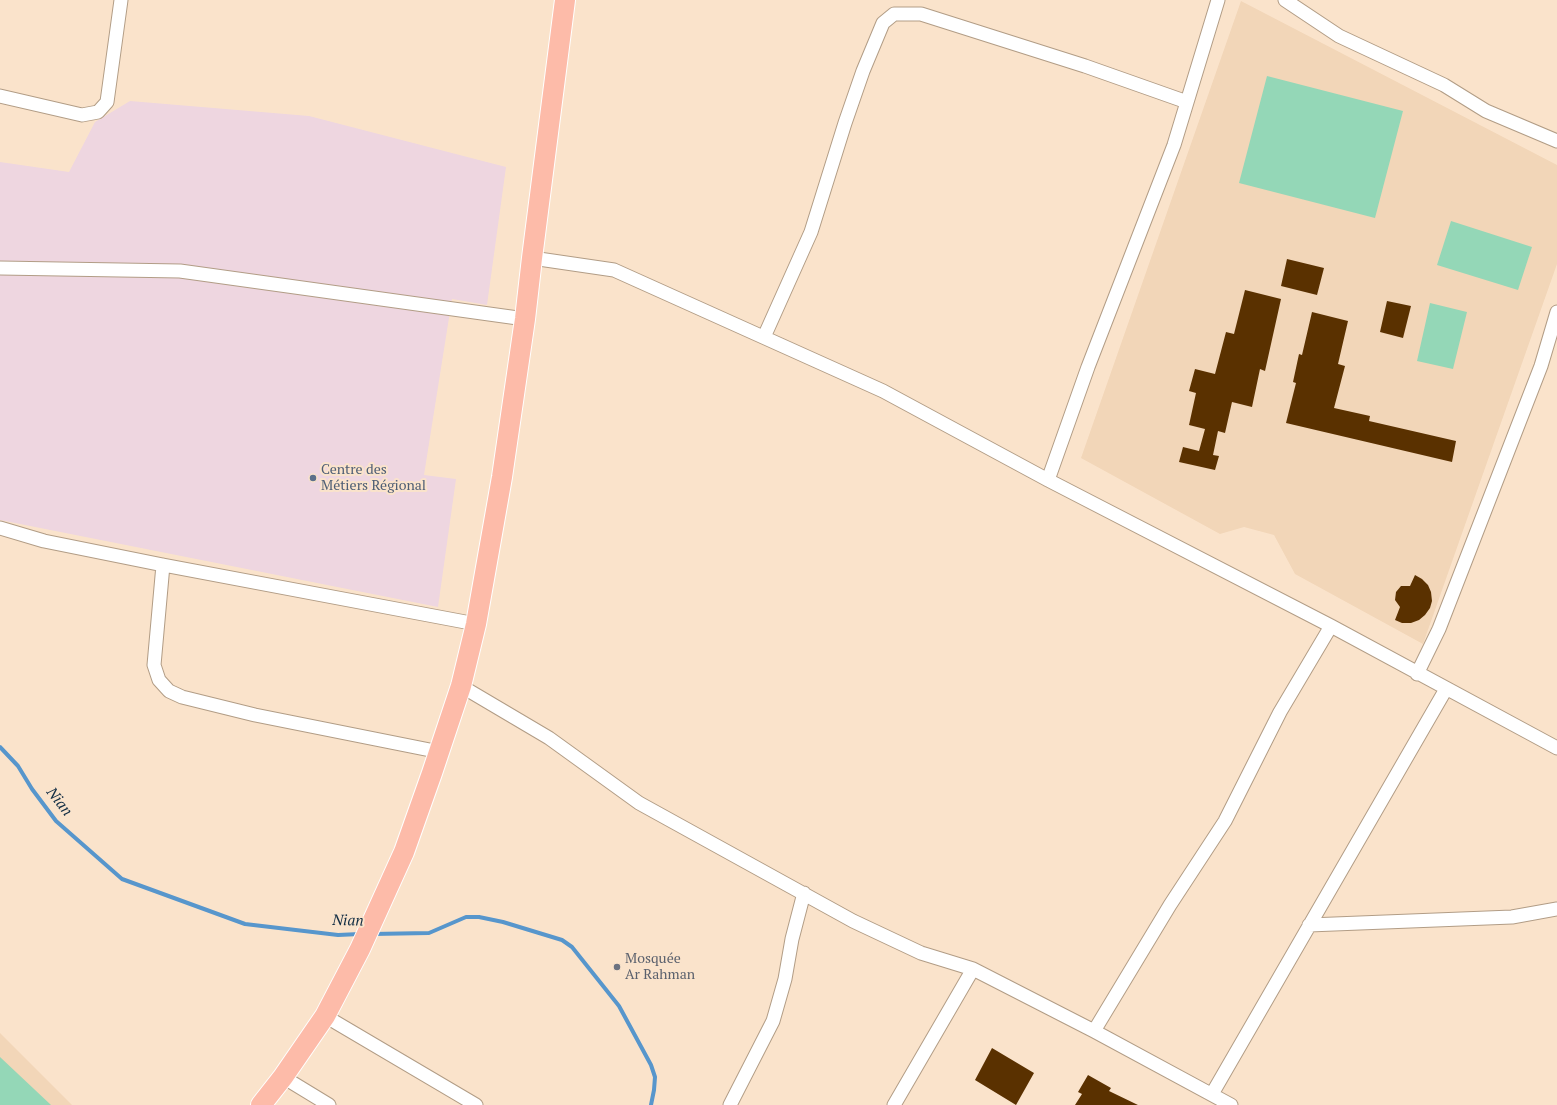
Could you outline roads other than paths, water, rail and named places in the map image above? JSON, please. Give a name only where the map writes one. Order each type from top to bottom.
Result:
[{"type":"main road","points":[[261,1105],[283,1077],[325,1016],[360,949],[404,852],[440,752],[461,686],[476,624],[502,477],[525,319],[565,0]]},
{"type":"street","points":[[0,96],[82,115],[98,112],[107,102],[121,0]]},
{"type":"street","points":[[1048,480],[1088,366],[1174,145],[1218,0]]},
{"type":"street","points":[[1286,0],[1340,36],[1386,59],[1444,85],[1486,111],[1557,141]]},
{"type":"street","points":[[764,337],[811,232],[844,124],[863,71],[883,23],[894,14],[921,14],[1085,66],[1187,102]]},
{"type":"street","points":[[532,258],[614,270],[883,391],[1048,480],[1331,626],[1417,674],[1557,748]]},
{"type":"street","points":[[0,268],[180,271],[525,319]]},
{"type":"street","points":[[1417,674],[1442,622],[1541,366],[1557,312]]},
{"type":"street","points":[[0,528],[44,541],[163,565],[476,624]]},
{"type":"street","points":[[163,565],[154,665],[159,680],[169,691],[182,697],[255,716],[440,752]]},
{"type":"street","points":[[1094,1030],[1170,905],[1225,821],[1280,712],[1331,626]]},
{"type":"street","points":[[461,686],[549,738],[639,803],[853,920],[921,953],[973,969],[1094,1030],[1231,1105]]},
{"type":"street","points":[[1212,1094],[1446,688]]},
{"type":"street","points":[[730,1105],[773,1021],[785,979],[792,939],[804,892]]},
{"type":"street","points":[[1309,925],[1512,917],[1557,909]]},
{"type":"street","points":[[894,1105],[973,969]]},
{"type":"street","points":[[325,1016],[476,1105]]},
{"type":"street","points":[[283,1077],[329,1105]]},
{"type":"waterway","name":"Nian","points":[[0,747],[18,766],[32,789],[56,821],[122,879],[245,924],[338,935],[360,934]]},
{"type":"waterway","name":"Nian","points":[[372,934],[429,933],[466,917],[479,917],[503,922],[562,940],[572,947],[619,1006],[651,1065],[655,1077],[651,1105]]},
{"type":"place","name":"Centre des Métiers Régional","points":[[313,478]]},
{"type":"place","name":"Mosquée Ar Rahman","points":[[617,967]]}]
